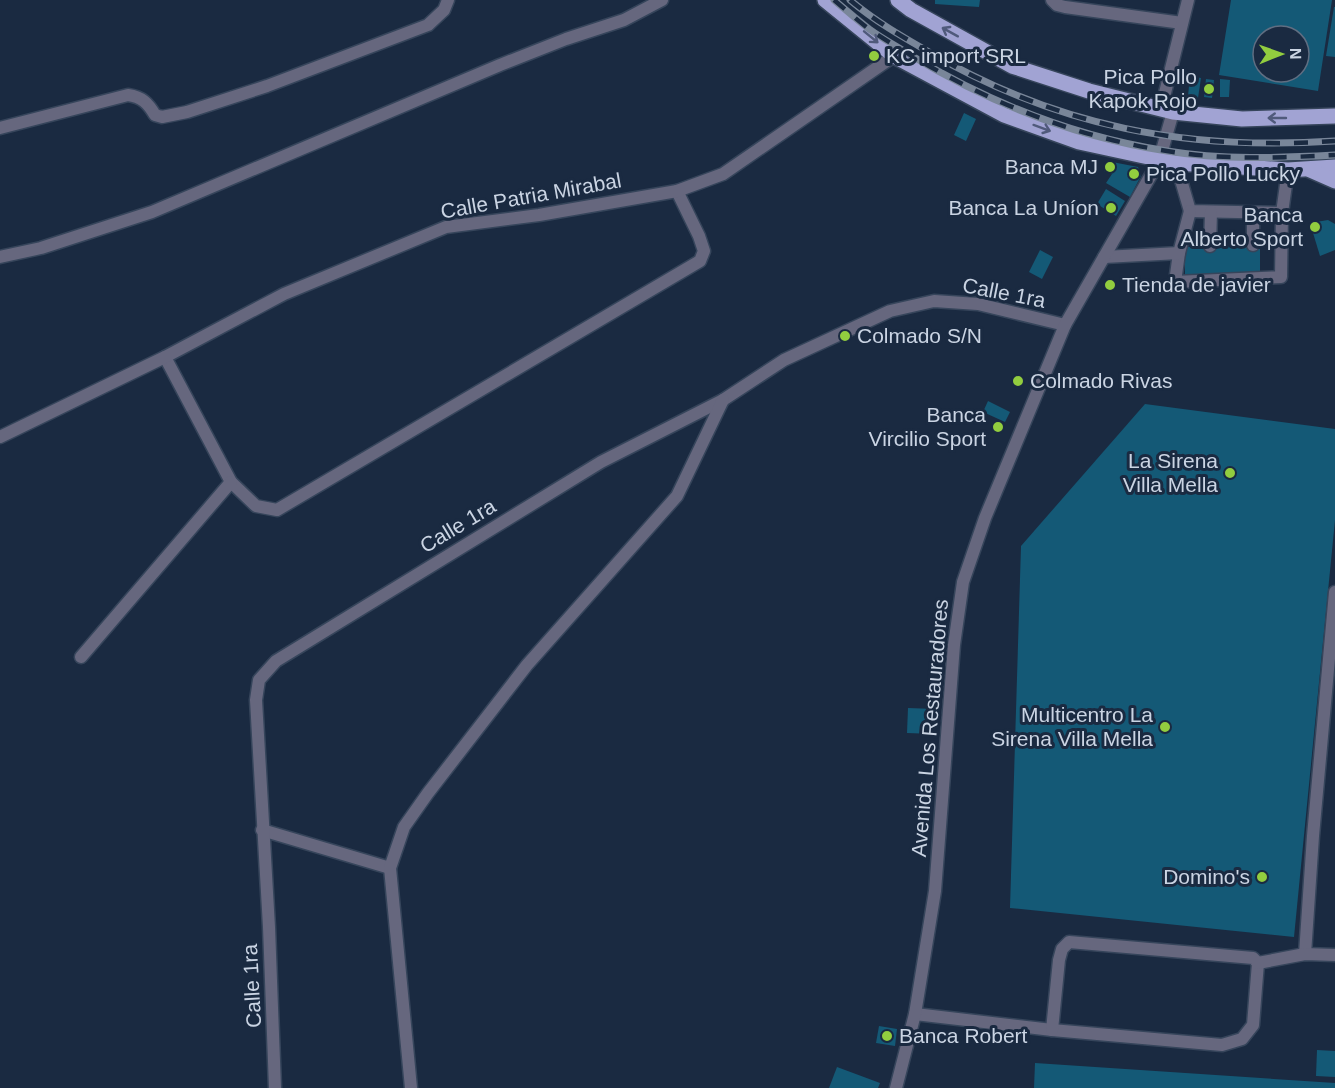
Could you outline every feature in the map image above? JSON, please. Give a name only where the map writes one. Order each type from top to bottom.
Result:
[{"type":"main road","points":[[825,0],[894,56],[1004,115],[1079,142],[1176,163],[1288,170],[1335,167]]},
{"type":"main road","points":[[898,0],[911,5],[1012,66],[1089,91],[1167,110],[1242,118],[1335,116]]},
{"type":"main road","points":[[1310,170],[1335,181]]},
{"type":"street","points":[[0,128],[128,95],[138,97],[148,104],[155,115],[162,117],[187,112],[267,86],[428,25],[444,10],[448,0]]},
{"type":"street","points":[[0,257],[41,248],[152,212],[500,65],[566,39],[624,20],[662,0]]},
{"type":"street","points":[[1052,0],[1065,7],[1182,23]]},
{"type":"street","name":"Avenida Los Restauradores","points":[[896,1088],[915,1014],[935,891],[954,645],[963,582],[986,518],[1065,325],[1159,161],[1182,23],[1188,0]]},
{"type":"street","name":"Calle Patria Mirabal","points":[[0,436],[165,357],[284,294],[446,227],[539,215],[677,191],[723,174],[894,56]]},
{"type":"street","points":[[1176,163],[1190,211],[1179,253],[1175,282],[1210,278],[1281,277],[1282,213],[1288,170]]},
{"type":"street","points":[[165,357],[231,482],[256,506],[277,510],[700,261],[704,251],[677,191]]},
{"type":"street","points":[[1190,211],[1282,213]]},
{"type":"street","points":[[1210,246],[1211,212]]},
{"type":"street","points":[[1253,213],[1253,245]]},
{"type":"street","points":[[1104,257],[1179,253]]},
{"type":"street","name":"Calle 1ra","points":[[275,1088],[270,938],[256,700],[259,680],[276,661],[601,462],[723,400],[784,360],[890,311],[934,301],[978,304],[1065,325]]},
{"type":"street","points":[[411,1088],[390,868],[404,827],[527,666],[677,496],[723,400]]},
{"type":"street","points":[[81,657],[231,482]]},
{"type":"street","points":[[1305,954],[1311,858],[1335,592]]},
{"type":"street","points":[[262,830],[390,868]]},
{"type":"street","points":[[1052,1030],[1059,960],[1062,949],[1069,942],[1253,958],[1258,963]]},
{"type":"street","points":[[1258,963],[1305,954],[1335,955]]},
{"type":"street","points":[[915,1014],[1052,1030],[1222,1045],[1242,1039],[1252,1025],[1258,963]]},
{"type":"building","points":[[935,0],[980,0],[979,7],[935,4]]},
{"type":"building","points":[[1231,0],[1332,0],[1318,91],[1275,84],[1311,84],[1311,24],[1251,24],[1251,80],[1219,75]]},
{"type":"building","points":[[1335,7],[1335,57],[1326,56]]},
{"type":"building","points":[[1190,76],[1201,78],[1198,98],[1188,96]]},
{"type":"building","name":"Pica Pollo Kapok Rojo","points":[[1206,79],[1214,80],[1212,98],[1204,97]]},
{"type":"building","points":[[1220,79],[1230,80],[1229,97],[1220,97]]},
{"type":"building","points":[[964,113],[976,119],[966,141],[954,135]]},
{"type":"building","points":[[1107,161],[1138,167],[1141,176],[1130,197],[1106,183],[1112,174],[1104,171]]},
{"type":"building","points":[[1106,189],[1125,201],[1116,216],[1097,204]]},
{"type":"building","points":[[1328,220],[1335,224],[1335,250],[1320,256],[1310,223]]},
{"type":"building","points":[[1260,246],[1260,275],[1185,276],[1185,247]]},
{"type":"building","points":[[1040,250],[1053,257],[1042,279],[1029,272]]},
{"type":"building","points":[[988,401],[1010,412],[1005,422],[983,412]]},
{"type":"building","name":"Multicentro La Sirena Villa Mella","points":[[1145,404],[1335,429],[1335,520],[1294,937],[1010,908],[1021,546]]},
{"type":"building","points":[[908,708],[935,709],[934,734],[907,733]]},
{"type":"building","name":"Banca Robert","points":[[879,1026],[897,1029],[895,1046],[876,1043]]},
{"type":"building","points":[[1317,1050],[1335,1051],[1335,1077],[1316,1076]]},
{"type":"building","points":[[1035,1063],[1335,1083],[1335,1088],[1034,1088]]},
{"type":"building","points":[[837,1067],[880,1083],[878,1088],[829,1088]]},
{"type":"railway","points":[[834,0],[874,33],[942,73],[1003,103],[1067,127],[1133,145],[1188,154],[1251,158],[1335,155]]},
{"type":"railway","points":[[850,0],[898,34],[977,78],[1026,99],[1075,116],[1176,137],[1228,142],[1335,141]]},
{"type":"place","name":"KC import SRL","points":[[874,56]]},
{"type":"place","name":"Pica Pollo Kapok Rojo","points":[[1209,89]]},
{"type":"place","name":"Banca MJ","points":[[1110,167]]},
{"type":"place","name":"Pica Pollo Lucky","points":[[1134,174]]},
{"type":"place","name":"Banca La Uníon","points":[[1111,208]]},
{"type":"place","name":"Banca Alberto Sport","points":[[1315,227]]},
{"type":"place","name":"Tienda de javier","points":[[1110,285]]},
{"type":"place","name":"Colmado S/N","points":[[845,336]]},
{"type":"place","name":"Colmado Rivas","points":[[1018,381]]},
{"type":"place","name":"Banca Vircilio Sport","points":[[998,427]]},
{"type":"place","name":"La Sirena Villa Mella","points":[[1230,473]]},
{"type":"place","name":"Multicentro La Sirena Villa Mella","points":[[1165,727]]},
{"type":"place","name":"Domino's","points":[[1262,877]]},
{"type":"place","name":"Banca Robert","points":[[887,1036]]}]
